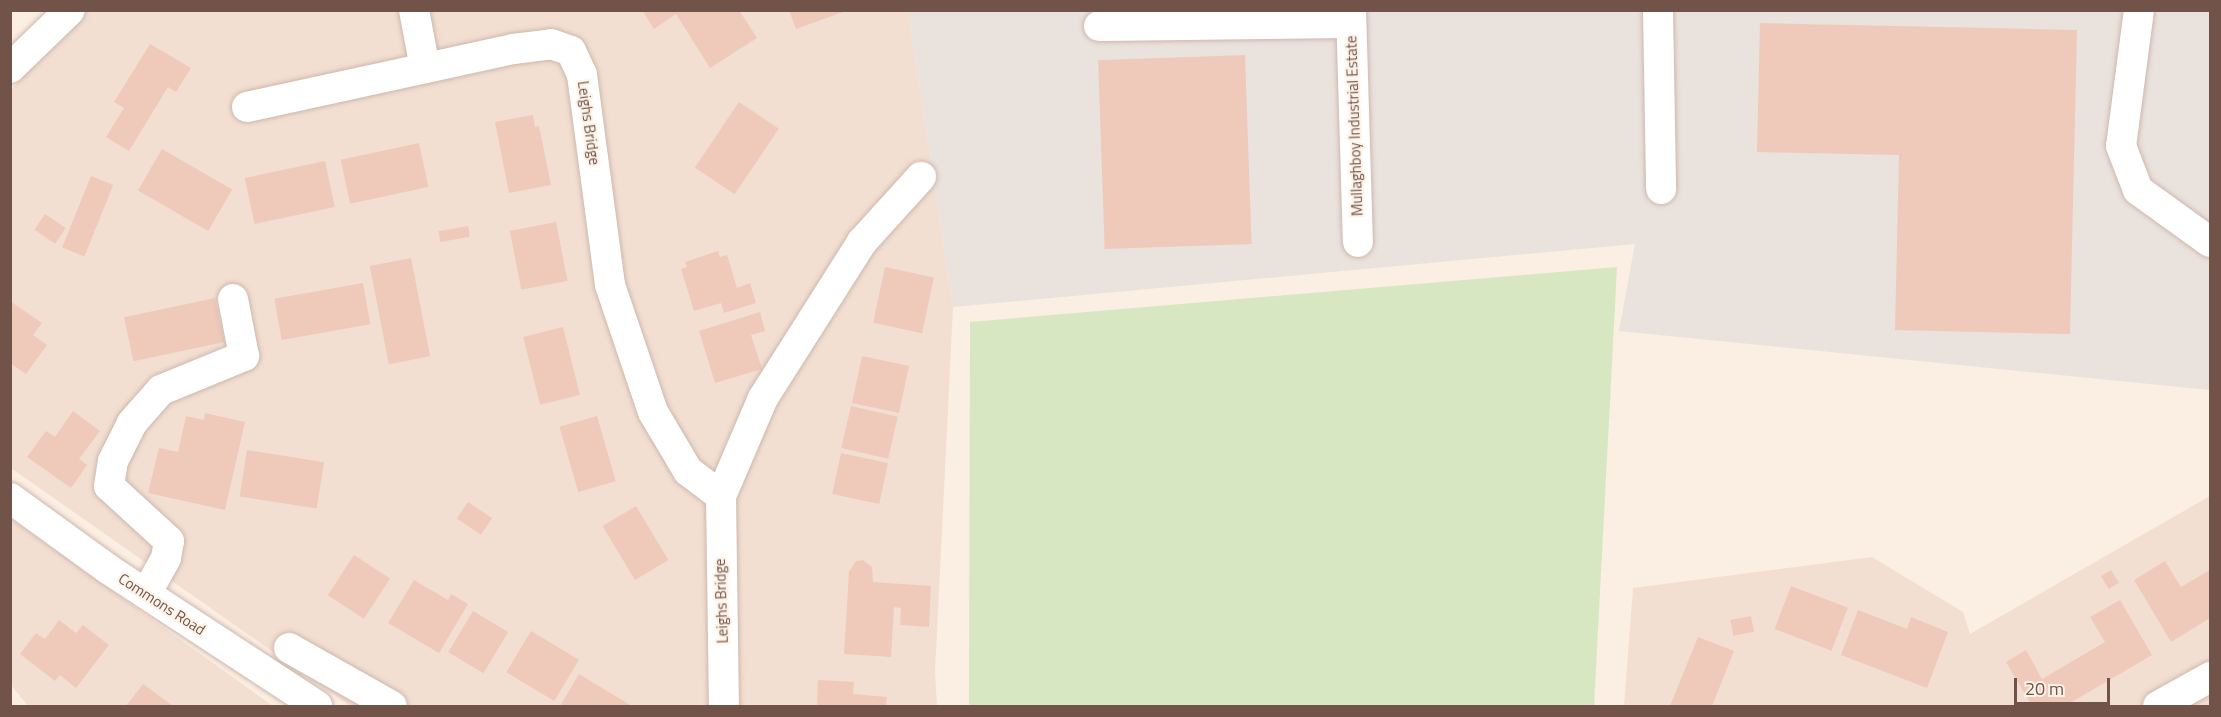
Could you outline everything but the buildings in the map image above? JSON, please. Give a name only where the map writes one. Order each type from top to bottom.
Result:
[{"type":"street","points":[[10,68],[69,10]]},
{"type":"street","points":[[414,10],[425,68]]},
{"type":"street","points":[[1658,10],[1661,189]]},
{"type":"street","points":[[2139,10],[2121,146],[2138,190],[2211,242]]},
{"type":"street","points":[[1099,26],[1351,17]]},
{"type":"street","name":"Mullaghboy Industrial Estate","points":[[1351,17],[1358,242]]},
{"type":"street","name":"Leighs Bridge","points":[[247,107],[425,68],[551,44],[571,51],[582,75],[610,285],[653,412],[688,471],[721,496]]},
{"type":"street","name":"Leighs Bridge","points":[[724,706],[721,496],[763,398],[862,242],[921,177]]},
{"type":"street","points":[[146,594],[166,558],[169,541],[109,486],[113,461],[132,423],[161,390],[244,356],[233,299]]},
{"type":"street","name":"Commons Road","points":[[10,498],[146,594],[317,706]]},
{"type":"street","points":[[289,648],[392,706]]},
{"type":"street","points":[[2158,706],[2211,677]]},
{"type":"shaded area","points":[[74,11],[908,11],[953,307],[935,672],[937,706],[350,706],[11,468],[10,92]]},
{"type":"shaded area","points":[[908,11],[2210,11],[2210,390],[1619,331],[1635,244],[953,307]]},
{"type":"shaded area","points":[[2210,496],[2210,706],[1624,706],[1633,588],[1872,557],[1963,612],[1970,634]]},
{"type":"shaded area","points":[[10,518],[273,706],[28,706],[11,685]]},
{"type":"green space","points":[[1617,267],[1594,706],[969,706],[970,322]]}]
